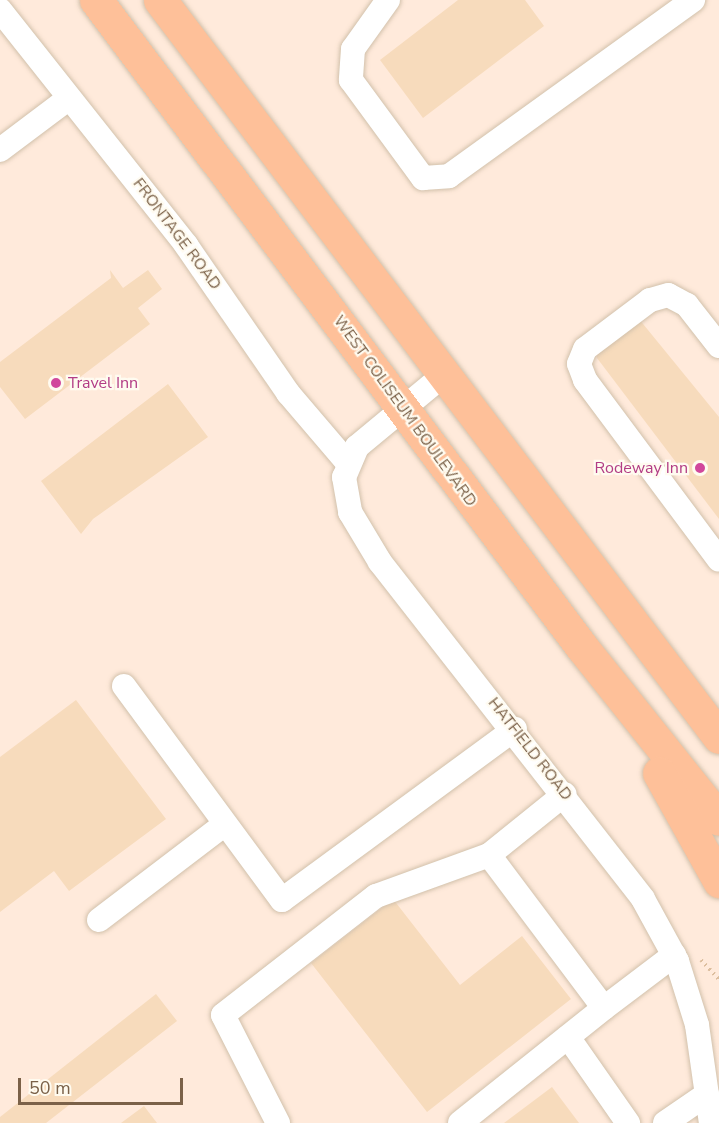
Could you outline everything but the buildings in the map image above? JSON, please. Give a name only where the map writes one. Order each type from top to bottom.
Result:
[{"type":"highway","name":"WEST COLISEUM BOULEVARD","points":[[96,0],[399,407],[581,646],[719,819]]},
{"type":"highway","points":[[160,0],[446,373],[719,737]]},
{"type":"highway","points":[[581,646],[684,811],[719,881]]},
{"type":"street","points":[[388,0],[353,49],[351,80],[423,178],[449,176],[693,0]]},
{"type":"street","name":"FRONTAGE ROAD","points":[[0,10],[68,99],[141,186],[288,393],[347,462]]},
{"type":"street","points":[[0,150],[68,99]]},
{"type":"street","points":[[719,346],[687,304],[668,295],[650,300],[585,349],[579,364],[585,380],[719,560]]},
{"type":"street","points":[[347,462],[399,407],[446,373]]},
{"type":"street","name":"HATFIELD ROAD","points":[[347,462],[345,494],[366,543],[618,861],[674,955],[698,1025],[711,1123]]},
{"type":"street","points":[[124,686],[282,900],[514,729]]},
{"type":"street","points":[[278,1123],[223,1015],[376,896],[489,855],[565,794]]},
{"type":"street","points":[[99,921],[225,824]]},
{"type":"street","points":[[489,855],[604,1008]]},
{"type":"street","points":[[459,1123],[674,955]]},
{"type":"street","points":[[568,1037],[628,1123]]},
{"type":"street","points":[[665,1123],[707,1094]]},
{"type":"shaded area","points":[[0,0],[719,0],[719,1123],[0,1123]]},
{"type":"place","name":"Travel Inn","points":[[56,383]]},
{"type":"place","name":"Rodeway Inn","points":[[700,468]]}]
